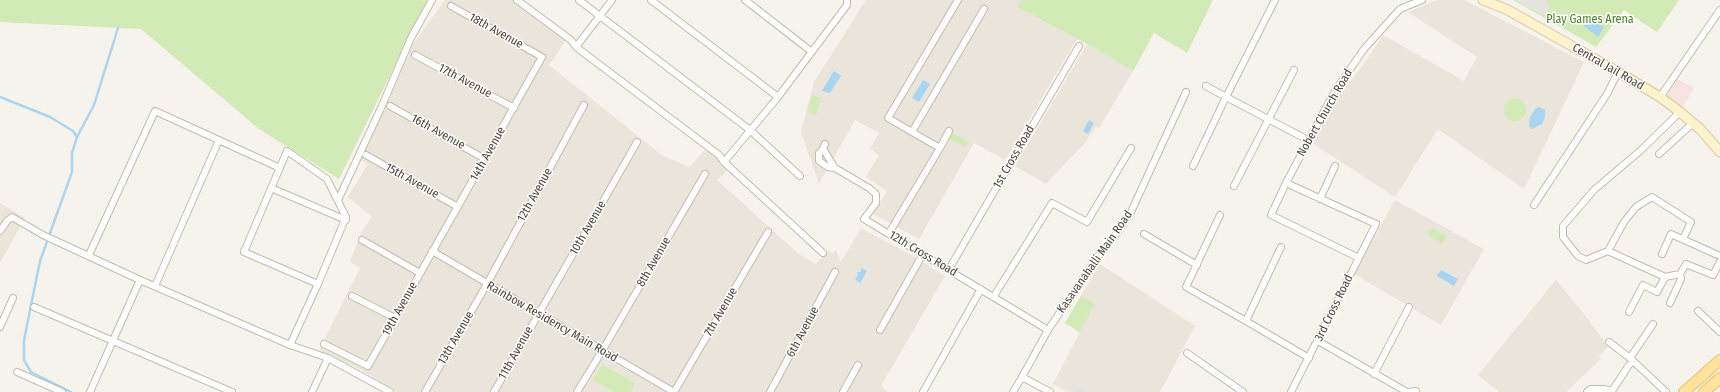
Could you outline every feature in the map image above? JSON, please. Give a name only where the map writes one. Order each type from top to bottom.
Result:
[{"type":"main road","name":"Central Jail Road","points":[[1483,0],[1508,10],[1660,97],[1693,123],[1720,152]]},
{"type":"main road","points":[[1684,392],[1720,360]]},
{"type":"main road","points":[[1704,392],[1720,378]]},
{"type":"street","points":[[338,200],[381,108],[411,38],[432,0]]},
{"type":"street","points":[[517,0],[571,40],[576,48],[719,155],[724,162],[823,253]]},
{"type":"street","points":[[579,0],[750,130],[800,176]]},
{"type":"street","points":[[576,48],[612,0]]},
{"type":"street","points":[[651,0],[778,97]]},
{"type":"street","points":[[745,0],[812,52]]},
{"type":"street","points":[[724,162],[778,97],[847,5],[847,0]]},
{"type":"street","points":[[940,148],[888,118],[958,0]]},
{"type":"street","points":[[1193,166],[1226,97],[1276,0]]},
{"type":"street","name":"Nobert Church Road","points":[[1359,258],[1271,215],[1286,182],[1335,91],[1364,49],[1400,9],[1422,0]]},
{"type":"street","name":"18th Avenue","points":[[451,6],[542,57]]},
{"type":"street","points":[[912,132],[984,9]]},
{"type":"street","points":[[1660,97],[1720,10]]},
{"type":"street","name":"1st Cross Road","points":[[948,269],[1079,46]]},
{"type":"street","name":"17th Avenue","points":[[415,55],[514,108]]},
{"type":"street","name":"14th Avenue","points":[[432,252],[542,57]]},
{"type":"street","points":[[1234,186],[1294,70]]},
{"type":"street","points":[[1534,205],[1607,94],[1618,72]]},
{"type":"street","points":[[1206,86],[1308,140]]},
{"type":"street","name":"Kasavanahalli Main Road","points":[[1013,392],[1048,330],[1103,249],[1131,212],[1186,92]]},
{"type":"street","name":"12th Avenue","points":[[487,284],[584,105]]},
{"type":"street","name":"16th Avenue","points":[[390,106],[485,159]]},
{"type":"street","points":[[90,255],[155,111],[280,168]]},
{"type":"street","points":[[1680,112],[1594,190],[1563,226],[1563,236],[1578,256],[1586,260],[1608,251],[1624,222],[1636,207],[1652,197],[1691,222],[1683,239]]},
{"type":"street","points":[[1659,154],[1693,123]]},
{"type":"street","points":[[889,233],[949,131]]},
{"type":"street","points":[[155,286],[219,140]]},
{"type":"street","name":"10th Avenue","points":[[538,314],[637,142]]},
{"type":"street","name":"12th Cross Road","points":[[824,147],[835,168],[869,188],[876,194],[876,203],[864,219],[994,296],[1048,330]]},
{"type":"street","points":[[994,296],[1052,203],[1087,222],[1131,148]]},
{"type":"street","points":[[290,345],[318,284],[346,217],[327,179],[287,150],[244,252],[318,284]]},
{"type":"street","name":"15th Avenue","points":[[366,155],[458,207]]},
{"type":"street","points":[[1286,182],[1320,199],[1335,166]]},
{"type":"street","name":"8th Avenue","points":[[577,392],[705,174]]},
{"type":"street","points":[[271,188],[346,220]]},
{"type":"street","name":"3rd Cross Road","points":[[1291,392],[1376,224],[1320,199]]},
{"type":"street","points":[[1220,215],[1186,287],[1246,320],[1309,358]]},
{"type":"street","points":[[0,232],[7,220],[12,217],[42,235],[90,255],[140,280],[290,345],[328,358],[388,392]]},
{"type":"street","name":"7th Avenue","points":[[674,392],[768,232]]},
{"type":"street","points":[[1144,234],[1197,265]]},
{"type":"street","points":[[1662,254],[1671,234],[1720,256]]},
{"type":"street","points":[[362,240],[420,273]]},
{"type":"street","points":[[1246,320],[1281,247]]},
{"type":"street","points":[[1608,251],[1664,277],[1680,274],[1686,264],[1713,275],[1720,262]]},
{"type":"street","name":"Rainbow Residency Main Road","points":[[432,252],[674,392]]},
{"type":"street","name":"19th Avenue","points":[[324,344],[368,366],[432,252]]},
{"type":"street","points":[[880,330],[923,254]]},
{"type":"street","name":"6th Avenue","points":[[770,392],[835,272]]},
{"type":"street","points":[[1670,303],[1681,279],[1680,274]]},
{"type":"street","points":[[1629,312],[1643,285],[1657,292],[1664,277]]},
{"type":"street","points":[[90,392],[140,280]]},
{"type":"street","name":"13th Avenue","points":[[425,392],[487,284]]},
{"type":"street","points":[[923,392],[982,289]]},
{"type":"street","points":[[352,296],[395,318]]},
{"type":"street","points":[[0,327],[13,298]]},
{"type":"street","points":[[34,307],[112,342],[232,392]]},
{"type":"street","points":[[1374,374],[1408,307]]},
{"type":"street","points":[[1698,311],[1720,332]]},
{"type":"street","name":"11th Avenue","points":[[494,392],[538,314]]},
{"type":"street","points":[[1587,392],[1590,389],[1612,391],[1653,324]]},
{"type":"street","points":[[1318,341],[1407,392],[1416,391]]},
{"type":"street","points":[[1609,342],[1666,392]]},
{"type":"street","points":[[1187,353],[1243,392]]},
{"type":"street","points":[[312,392],[328,358]]},
{"type":"street","points":[[842,392],[858,364]]},
{"type":"street","points":[[17,372],[62,392]]},
{"type":"street","points":[[1022,377],[1050,392]]},
{"type":"shaded area","points":[[445,0],[512,0],[566,40],[549,65],[663,156],[690,167],[705,150],[718,159],[727,171],[717,180],[799,254],[816,264],[828,251],[832,253],[836,250],[841,262],[861,228],[915,257],[945,276],[881,386],[889,392],[397,392],[359,369],[319,350],[360,268],[350,262],[361,233],[372,217],[348,197],[368,164],[360,160],[387,105],[413,44]]},
{"type":"shaded area","points":[[866,0],[1021,0],[1017,7],[1077,39],[1005,160],[974,143],[919,239],[873,214],[887,191],[866,177],[879,155],[870,149],[879,133],[855,120],[819,184],[801,132],[814,82]]},
{"type":"shaded area","points":[[1437,0],[1464,0],[1584,62],[1524,189],[1438,129],[1395,197],[1312,143],[1338,97],[1366,61],[1383,35],[1464,81],[1477,57],[1408,12]]},
{"type":"shaded area","points":[[1545,0],[1550,5],[1547,14],[1541,14],[1517,1]]},
{"type":"shaded area","points":[[1087,44],[1133,71],[1099,128],[1096,126],[1084,144],[1046,184],[1015,166]]},
{"type":"shaded area","points":[[1675,78],[1694,88],[1683,107],[1665,97]]},
{"type":"shaded area","points":[[1395,200],[1484,249],[1441,325],[1354,274]]},
{"type":"shaded area","points":[[0,203],[25,218],[0,263]]},
{"type":"shaded area","points":[[1100,264],[1195,326],[1160,392],[1067,392],[1053,384],[1080,332],[1065,323]]},
{"type":"shaded area","points":[[1556,280],[1584,314],[1608,347],[1599,356],[1601,359],[1566,392],[1499,392],[1478,375]]},
{"type":"shaded area","points":[[1073,384],[1088,392],[1075,392],[1070,389]]},
{"type":"green space","points":[[0,0],[427,0],[339,179],[259,129],[141,29],[0,22]]},
{"type":"green space","points":[[1021,0],[1213,0],[1187,53],[1154,33],[1133,71],[1087,44],[1017,7]]},
{"type":"green space","name":"Play Games Arena","points":[[1513,0],[1679,0],[1657,32],[1624,10],[1596,47]]},
{"type":"green space","points":[[812,95],[821,98],[816,115],[807,112]]},
{"type":"green space","points":[[1515,99],[1523,102],[1526,110],[1523,118],[1515,121],[1507,118],[1504,110],[1507,102]]},
{"type":"green space","points":[[952,133],[968,142],[965,147],[949,138]]},
{"type":"green space","points":[[1433,228],[1446,236],[1442,244],[1428,235]]},
{"type":"green space","points":[[1081,296],[1095,304],[1079,332],[1065,323]]},
{"type":"green space","points":[[602,365],[635,383],[630,392],[614,392],[593,380]]},
{"type":"water","points":[[1588,19],[1604,27],[1598,37],[1584,26]]},
{"type":"water","points":[[834,71],[841,76],[830,93],[822,91]]},
{"type":"water","points":[[923,80],[930,84],[919,102],[912,98]]},
{"type":"water","points":[[1539,107],[1545,110],[1545,117],[1542,124],[1532,129],[1529,126],[1530,118],[1535,109]]},
{"type":"water","points":[[1089,120],[1094,123],[1088,134],[1083,131]]},
{"type":"water","points":[[862,268],[867,271],[860,283],[855,279],[858,275],[857,272],[860,272]]},
{"type":"water","points":[[1441,270],[1458,279],[1454,286],[1437,276]]},
{"type":"waterway","points":[[71,392],[31,372],[24,360],[24,340],[40,261],[72,172],[72,153],[77,137],[94,105],[118,28]]},
{"type":"waterway","points":[[0,97],[50,117],[73,131],[77,137]]}]
